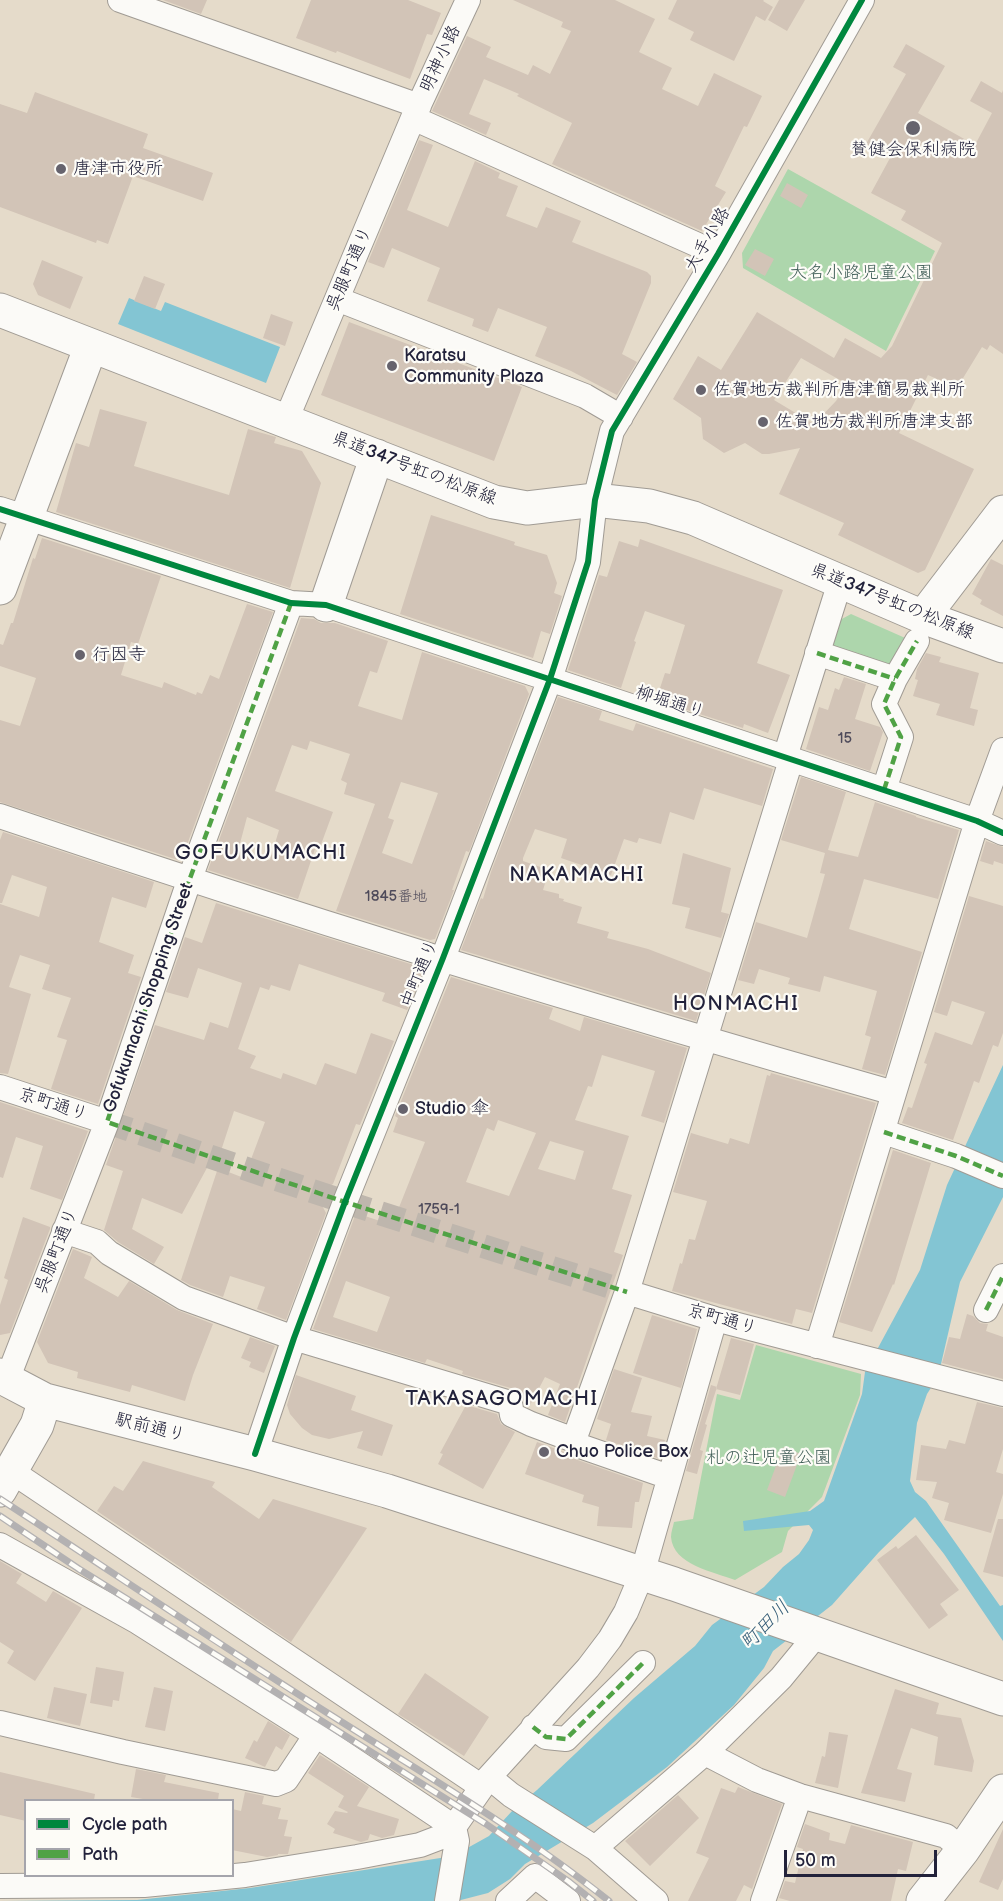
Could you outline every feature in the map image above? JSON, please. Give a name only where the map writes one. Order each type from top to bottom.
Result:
[{"type":"main road","name":"県道347号虹の松原線","points":[[0,310],[495,502],[527,508],[595,500],[649,506],[693,518],[840,582],[920,629],[1003,646]]},
{"type":"main road","points":[[0,588],[13,513],[91,346]]},
{"type":"main road","points":[[326,605],[377,456]]},
{"type":"main road","points":[[920,629],[1003,513]]},
{"type":"main road","name":"駅前通り","points":[[3,1377],[45,1400],[255,1454],[387,1491],[674,1584],[1003,1699]]},
{"type":"main road","points":[[5,1480],[37,1425],[45,1400]]},
{"type":"main road","points":[[923,1901],[963,1850],[1003,1791]]},
{"type":"street","points":[[120,0],[152,5],[416,112],[718,254]]},
{"type":"street","name":"明神小路","points":[[416,112],[468,0]]},
{"type":"street","name":"大手小路","points":[[595,500],[612,431],[718,254],[862,0]]},
{"type":"street","name":"呉服町通り","points":[[286,420],[416,112]]},
{"type":"street","points":[[337,299],[585,396],[621,417]]},
{"type":"street","name":"中町通り","points":[[255,1454],[294,1338],[345,1202],[443,958],[550,680],[588,562],[595,500]]},
{"type":"street","name":"柳堀通り","points":[[13,513],[291,603],[326,605],[977,821],[1003,833]]},
{"type":"street","points":[[574,1440],[627,1292],[706,1039],[817,653],[840,582]]},
{"type":"street","name":"Gofukumachi Shopping Street","points":[[107,1122],[189,880],[291,603]]},
{"type":"street","points":[[884,790],[901,737],[884,705],[920,629]]},
{"type":"street","points":[[817,653],[895,679]]},
{"type":"street","points":[[817,1346],[977,821],[1003,750]]},
{"type":"street","points":[[0,816],[189,880],[706,1039],[894,1093]]},
{"type":"street","name":"京町通り","points":[[0,1087],[107,1122]]},
{"type":"street","name":"呉服町通り","points":[[3,1377],[107,1122]]},
{"type":"street","points":[[884,1132],[956,1156],[1003,1176]]},
{"type":"street","points":[[64,1231],[97,1242],[109,1253],[184,1298],[294,1338],[510,1403],[512,1415],[531,1424],[574,1440],[577,1444],[669,1477]]},
{"type":"street","points":[[986,1310],[1003,1276]]},
{"type":"street","name":"京町通り","points":[[627,1292],[715,1319],[1003,1394]]},
{"type":"street","points":[[447,1901],[455,1834],[485,1782],[588,1668],[610,1639],[626,1612],[642,1574],[715,1319]]},
{"type":"street","points":[[5,1480],[592,1847],[656,1901]]},
{"type":"street","points":[[0,1545],[138,1622],[316,1735],[455,1834]]},
{"type":"street","points":[[592,1847],[705,1753],[781,1678],[812,1631]]},
{"type":"street","points":[[533,1727],[546,1737],[566,1739],[643,1663]]},
{"type":"street","points":[[0,1723],[276,1784],[286,1780],[316,1735]]},
{"type":"street","points":[[705,1753],[757,1780],[800,1796],[946,1836],[963,1850]]},
{"type":"street","points":[[764,1901],[800,1796]]},
{"type":"street","points":[[234,1876],[357,1857],[420,1845],[455,1834]]},
{"type":"street","points":[[508,1901],[535,1876],[568,1901]]},
{"type":"street","points":[[0,1886],[144,1885],[225,1877]]},
{"type":"green space","name":"大名小路児童公園","points":[[788,169],[935,251],[886,351],[743,268],[742,253]]},
{"type":"green space","points":[[851,614],[912,641],[893,672],[829,651],[840,620]]},
{"type":"green space","name":"札の辻児童公園","points":[[756,1345],[861,1374],[860,1395],[822,1497],[788,1531],[782,1552],[735,1580],[687,1561],[673,1547],[671,1535],[674,1522],[693,1519],[717,1394],[740,1400]]},
{"type":"water","points":[[129,298],[161,311],[165,302],[280,347],[266,383],[118,324]]},
{"type":"water","name":"町田川","points":[[1003,1065],[1003,1197],[960,1282],[938,1377],[927,1394],[917,1423],[910,1481],[915,1492],[926,1501],[1000,1606],[1003,1605],[1003,1641],[944,1554],[915,1517],[879,1552],[832,1605],[773,1651],[764,1668],[734,1705],[667,1767],[593,1823],[525,1864],[510,1879],[488,1893],[457,1901],[0,1901],[137,1900],[250,1888],[453,1856],[489,1836],[513,1810],[634,1698],[695,1646],[712,1625],[764,1587],[799,1554],[809,1540],[813,1530],[809,1525],[744,1531],[743,1521],[810,1511],[824,1501],[862,1394],[865,1372],[920,1270],[947,1185]]},
{"type":"building","points":[[163,0],[207,0],[201,14]]},
{"type":"building","points":[[311,0],[408,0],[441,13],[432,35],[427,34],[410,79],[296,38]]},
{"type":"building","points":[[513,0],[615,0],[655,19],[639,52],[672,68],[662,89],[698,106],[714,73],[762,96],[747,127],[744,126],[715,186],[726,192],[702,231],[552,164],[572,123],[517,96],[519,94],[484,79],[469,114],[491,123],[486,135],[432,111],[467,36],[491,47],[486,57],[528,75],[533,65],[550,74],[571,31],[561,27],[563,22]]},
{"type":"building","points":[[677,0],[764,0],[773,7],[765,21],[756,16],[734,61],[690,40],[694,32],[668,19]]},
{"type":"building","points":[[779,0],[805,0],[787,31],[768,20]]},
{"type":"building","points":[[906,44],[945,66],[918,113],[975,145],[992,113],[970,101],[981,81],[1002,93],[1003,90],[1003,354],[990,345],[987,350],[982,347],[957,388],[928,375],[899,433],[974,469],[925,570],[918,573],[838,535],[844,523],[779,494],[800,448],[762,454],[745,443],[724,453],[703,439],[701,418],[673,399],[698,356],[721,370],[757,312],[834,358],[845,338],[881,358],[892,346],[942,243],[901,220],[906,211],[871,193],[890,158],[866,144],[906,74],[893,67]],"holes":[[[801,358],[847,384],[836,401],[814,424],[774,400]]]},
{"type":"building","name":"唐津市役所","points":[[35,92],[148,134],[143,148],[213,173],[203,201],[133,176],[108,244],[97,240],[96,243],[0,207],[0,104],[27,113]]},
{"type":"building","points":[[419,140],[433,145],[407,210],[448,227],[475,161],[500,173],[498,178],[518,186],[506,216],[537,228],[546,207],[581,221],[572,242],[647,272],[651,276],[651,283],[622,354],[637,362],[617,395],[571,371],[535,356],[547,327],[498,308],[488,332],[472,326],[474,319],[427,301],[440,268],[392,248],[384,268],[368,262]]},
{"type":"building","points":[[787,183],[808,195],[801,208],[780,196]]},
{"type":"building","points":[[755,249],[774,259],[765,276],[745,265]]},
{"type":"building","points":[[42,260],[83,277],[70,309],[38,295],[33,284]]},
{"type":"building","points":[[144,276],[165,284],[155,309],[134,301]]},
{"type":"building","points":[[271,314],[293,322],[285,346],[263,338]]},
{"type":"building","points":[[349,322],[522,387],[494,461],[321,395]]},
{"type":"building","points":[[100,409],[147,422],[134,466],[229,495],[248,429],[276,437],[274,443],[302,451],[321,483],[290,588],[56,512],[76,443],[89,447]]},
{"type":"building","points":[[431,515],[515,542],[514,545],[547,555],[557,583],[554,593],[562,596],[550,634],[541,631],[533,658],[400,614]]},
{"type":"building","points":[[42,538],[161,576],[138,644],[131,642],[121,675],[162,688],[164,682],[196,695],[197,692],[202,694],[210,675],[219,679],[247,604],[273,612],[181,861],[0,802],[0,720],[20,726],[36,678],[0,666],[0,644],[3,645],[11,623],[13,623],[33,558],[35,559]]},
{"type":"building","points":[[640,539],[783,590],[757,663],[790,675],[768,733],[744,724],[743,728],[656,700],[665,673],[670,674],[685,625],[645,611],[621,688],[568,670],[599,575],[607,577],[619,541],[638,547]]},
{"type":"building","points":[[991,559],[1003,565],[1003,616],[980,604],[982,600],[972,594]]},
{"type":"building","points":[[301,618],[314,619],[321,623],[335,623],[388,641],[377,673],[370,671],[358,706],[402,720],[422,652],[525,686],[529,694],[469,852],[466,851],[435,939],[430,940],[336,911],[375,804],[344,794],[347,783],[341,780],[350,754],[310,741],[307,750],[292,745],[275,791],[333,812],[319,850],[315,849],[298,899],[208,870]],"holes":[[[401,782],[438,793],[412,864],[382,853],[394,820],[388,818]],[[247,817],[279,830],[270,860],[238,851]]]},
{"type":"building","points":[[926,653],[941,657],[939,662],[979,673],[970,708],[978,710],[974,726],[936,715],[940,704],[913,696],[918,680],[915,679],[917,669]]},
{"type":"building","points":[[844,677],[866,684],[855,719],[880,727],[883,732],[870,771],[806,749],[819,707],[828,710],[835,688],[839,690]]},
{"type":"building","points":[[558,697],[602,711],[599,720],[633,731],[636,723],[773,769],[762,806],[704,788],[694,820],[670,812],[661,844],[639,838],[637,843],[624,839],[611,875],[561,858],[567,839],[535,829],[523,858],[523,861],[549,870],[543,890],[559,894],[559,898],[564,899],[563,901],[582,907],[577,923],[609,932],[607,938],[648,949],[711,973],[696,1021],[461,950],[481,898],[483,899],[491,872]]},
{"type":"building","points":[[801,777],[846,792],[828,850],[858,857],[875,802],[959,830],[938,899],[864,879],[849,929],[922,952],[885,1075],[862,1069],[871,1037],[865,1035],[877,991],[824,976],[820,992],[788,984],[790,978],[759,969],[754,984],[738,980],[756,922],[807,938],[825,874],[820,873],[825,853],[781,840]]},
{"type":"building","points":[[3,832],[154,882],[146,908],[112,897],[99,942],[134,955],[128,973],[141,977],[98,1104],[51,1089],[67,1040],[57,1037],[71,998],[42,989],[50,965],[20,955],[9,987],[31,994],[8,1074],[0,1073],[0,904],[39,917],[47,887],[12,875],[2,903],[0,903],[0,840]]},
{"type":"building","points":[[986,841],[1003,847],[1003,864],[994,861],[993,865],[980,861]]},
{"type":"building","points":[[683,853],[731,868],[721,912],[729,914],[721,938],[685,928],[690,908],[672,904]]},
{"type":"building","points":[[969,896],[1003,906],[1003,1033],[998,1047],[993,1045],[979,1083],[974,1081],[953,1140],[902,1123],[908,1107],[912,1108],[935,1032],[972,1045],[985,1012],[952,1001],[947,1016],[934,1012]]},
{"type":"building","points":[[216,903],[420,967],[422,973],[407,1010],[382,1001],[385,993],[299,964],[290,991],[271,985],[269,990],[260,987],[238,1049],[256,1056],[250,1068],[281,1079],[283,1073],[316,1085],[325,1063],[356,1074],[371,1033],[394,1041],[360,1125],[356,1124],[333,1184],[316,1194],[326,1213],[286,1320],[257,1309],[265,1287],[230,1276],[223,1297],[181,1280],[218,1168],[244,1178],[265,1122],[234,1111],[215,1169],[208,1166],[182,1214],[142,1198],[132,1229],[164,1247],[154,1264],[118,1242],[104,1230],[123,1171],[106,1165],[155,1025],[204,1040],[210,1022],[228,1028],[242,983],[198,968],[188,998],[166,992],[185,937],[202,943]]},
{"type":"building","points":[[451,977],[553,1008],[549,1019],[580,1031],[584,1017],[687,1048],[664,1123],[641,1116],[655,1071],[602,1055],[592,1087],[588,1086],[575,1120],[629,1136],[612,1189],[632,1195],[614,1252],[623,1255],[565,1422],[548,1415],[560,1384],[545,1377],[529,1407],[525,1405],[521,1394],[514,1389],[462,1374],[463,1371],[427,1359],[425,1363],[313,1329],[356,1213],[392,1225],[425,1142],[393,1132],[398,1118],[395,1116]],"holes":[[[498,1120],[536,1133],[509,1196],[466,1182],[487,1128],[494,1131]],[[550,1141],[584,1151],[575,1180],[538,1169]],[[346,1281],[390,1297],[377,1332],[333,1317]]]},
{"type":"building","points":[[771,1073],[876,1103],[812,1313],[796,1309],[792,1324],[672,1291],[689,1239],[695,1240],[707,1201],[673,1192],[691,1133],[728,1144],[730,1138],[749,1144],[767,1075],[770,1076]]},
{"type":"building","points":[[0,1102],[88,1131],[62,1200],[30,1189],[43,1146],[16,1137],[3,1178],[0,1177]]},
{"type":"building","points":[[893,1150],[931,1163],[894,1285],[872,1332],[839,1322]]},
{"type":"building","points":[[23,1217],[50,1227],[50,1229],[10,1333],[0,1335],[0,1305],[8,1280],[4,1278]]},
{"type":"building","points":[[73,1249],[92,1257],[84,1278],[118,1297],[129,1281],[177,1310],[213,1324],[185,1401],[132,1385],[130,1392],[77,1378],[78,1372],[48,1363],[37,1342]]},
{"type":"building","points":[[967,1314],[980,1323],[988,1324],[986,1331],[1003,1337],[1003,1379],[942,1363],[949,1337],[960,1339]]},
{"type":"building","points":[[652,1315],[697,1329],[681,1388],[633,1373]]},
{"type":"building","points":[[250,1337],[275,1346],[264,1373],[249,1367],[251,1362],[241,1358]]},
{"type":"building","points":[[731,1338],[754,1344],[740,1395],[716,1389]]},
{"type":"building","points":[[614,1369],[642,1378],[631,1412],[652,1416],[647,1436],[665,1440],[660,1459],[606,1440],[611,1424],[597,1419]]},
{"type":"building","points":[[296,1375],[356,1396],[351,1410],[393,1425],[382,1456],[357,1448],[363,1431],[329,1439],[312,1435],[302,1428],[290,1414],[287,1405]]},
{"type":"building","points":[[711,1385],[717,1387],[705,1424],[707,1425],[700,1450],[703,1451],[697,1474],[686,1471]]},
{"type":"building","points":[[977,1402],[1003,1408],[1003,1449],[996,1472],[1003,1474],[1003,1494],[991,1533],[944,1520],[949,1503],[932,1498],[937,1482],[916,1480],[921,1445],[946,1449],[949,1440],[965,1444]]},
{"type":"building","points":[[466,1405],[497,1414],[501,1424],[515,1432],[483,1489],[438,1464],[443,1454],[440,1453]]},
{"type":"building","points":[[537,1442],[564,1452],[572,1458],[643,1483],[639,1502],[635,1502],[632,1528],[597,1526],[599,1507],[582,1502],[584,1495],[525,1474]]},
{"type":"building","points":[[783,1447],[801,1454],[785,1497],[767,1490]]},
{"type":"building","points":[[143,1461],[215,1482],[212,1487],[259,1519],[273,1499],[367,1528],[291,1642],[97,1511],[114,1486],[123,1491]]},
{"type":"building","points":[[998,1519],[1003,1519],[1003,1577],[983,1572]]},
{"type":"building","points":[[916,1535],[959,1590],[940,1604],[948,1615],[929,1629],[877,1560],[896,1546],[898,1549]]},
{"type":"building","points":[[0,1561],[22,1574],[16,1583],[46,1602],[53,1591],[82,1608],[35,1681],[7,1663],[14,1651],[0,1642]]},
{"type":"building","points":[[96,1667],[124,1672],[119,1701],[113,1700],[112,1707],[90,1703]]},
{"type":"building","points":[[425,1673],[489,1717],[464,1756],[398,1714]]},
{"type":"building","points":[[54,1687],[87,1694],[80,1726],[47,1718]]},
{"type":"building","points":[[154,1687],[173,1691],[165,1731],[145,1727]]},
{"type":"building","points":[[895,1689],[939,1703],[936,1714],[961,1718],[974,1761],[972,1772],[934,1765],[938,1737],[911,1728],[897,1769],[912,1773],[905,1802],[861,1793]]},
{"type":"building","points":[[268,1721],[290,1735],[282,1750],[276,1746],[265,1767],[245,1758],[254,1740],[257,1742]]},
{"type":"building","points":[[829,1732],[848,1735],[838,1788],[815,1783],[822,1756],[825,1757]]},
{"type":"building","points":[[320,1755],[369,1787],[357,1806],[399,1819],[394,1835],[382,1838],[370,1834],[368,1840],[361,1842],[333,1833],[335,1829],[327,1824],[335,1811],[348,1812],[338,1807],[344,1796],[308,1773]]},
{"type":"building","points":[[136,1769],[166,1775],[164,1782],[219,1793],[218,1799],[131,1797]]},
{"type":"building","points":[[0,1772],[95,1794],[94,1799],[24,1799],[24,1821],[0,1815]]},
{"type":"building","points":[[738,1787],[782,1804],[752,1889],[744,1885],[736,1901],[688,1901],[709,1858],[696,1853],[721,1788],[735,1793]]},
{"type":"building","points":[[245,1792],[264,1796],[262,1804],[281,1808],[278,1819],[288,1820],[284,1836],[292,1837],[288,1854],[267,1857],[234,1850],[234,1809],[241,1811]]},
{"type":"building","points":[[678,1795],[699,1818],[650,1866],[625,1841]]},
{"type":"building","points":[[805,1824],[830,1833],[829,1840],[845,1844],[851,1825],[913,1842],[906,1871],[898,1869],[891,1901],[790,1901],[779,1898],[785,1881],[795,1883],[803,1849],[797,1847]]},
{"type":"building","points":[[1003,1829],[1003,1879],[998,1890],[979,1882]]},
{"type":"tunnel","points":[[107,1122],[345,1202],[627,1292]]},
{"type":"railway","points":[[0,1499],[244,1660],[506,1826],[609,1901]]},
{"type":"railway","points":[[0,1516],[79,1569],[486,1824],[593,1901]]},
{"type":"marked path","points":[[291,603],[189,881],[107,1122],[345,1202],[627,1292]]},
{"type":"marked path","points":[[884,790],[901,737],[884,704],[895,679],[917,641]]},
{"type":"marked path","points":[[817,653],[895,679]]},
{"type":"marked path","points":[[884,1132],[956,1156],[1003,1176]]},
{"type":"marked path","points":[[986,1310],[1003,1276]]},
{"type":"marked path","points":[[533,1727],[546,1737],[566,1739],[643,1663]]},
{"type":"cycle path","points":[[255,1454],[294,1338],[345,1202],[443,958],[550,679],[588,562],[595,500],[612,431],[718,254],[862,0]]},
{"type":"cycle path","points":[[0,509],[291,603],[326,605],[977,821],[1003,833]]},
{"type":"place","name":"賛健会保利病院","points":[[913,128]]},
{"type":"place","name":"唐津市役所","points":[[61,169]]},
{"type":"place","name":"Karatsu Community Plaza","points":[[392,366]]},
{"type":"place","name":"佐賀地方裁判所唐津簡易裁判所","points":[[701,390]]},
{"type":"place","name":"佐賀地方裁判所唐津支部","points":[[763,422]]},
{"type":"place","name":"行因寺","points":[[80,655]]},
{"type":"place","name":"Studio 傘","points":[[403,1109]]},
{"type":"place","name":"Chuo Police Box","points":[[544,1452]]},
{"type":"district","name":"GOFUKUMACHI","points":[[261,854]]},
{"type":"district","name":"NAKAMACHI","points":[[577,876]]},
{"type":"district","name":"HONMACHI","points":[[736,1005]]},
{"type":"district","name":"TAKASAGOMACHI","points":[[502,1400]]}]
